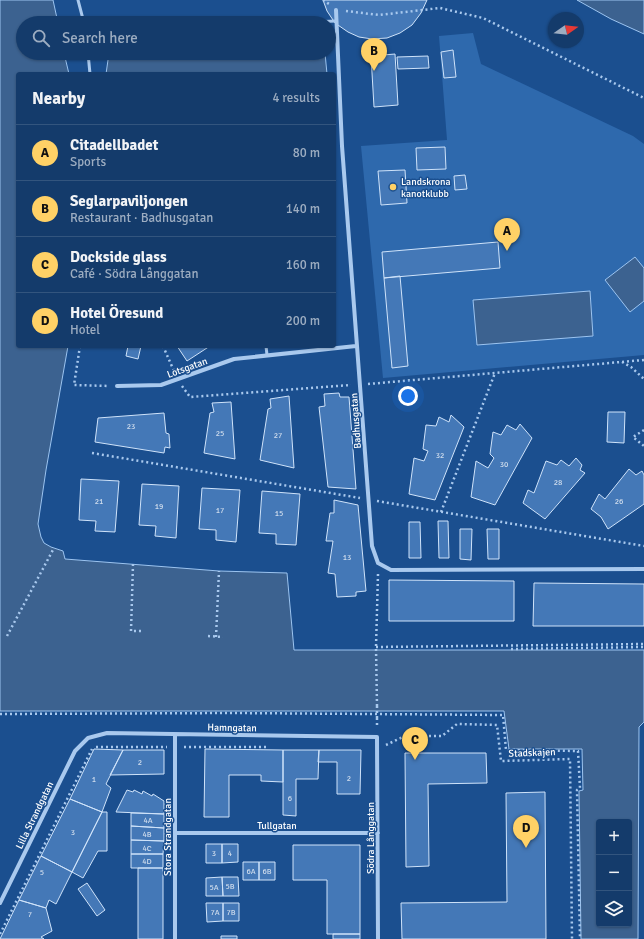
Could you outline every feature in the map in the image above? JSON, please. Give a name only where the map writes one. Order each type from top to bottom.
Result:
[{"type":"street","name":"Badhusgatan","points":[[336,10],[342,146],[356,346],[372,546],[378,563]]},
{"type":"street","name":"Lotsgatan","points":[[117,386],[161,385],[234,359],[356,346]]},
{"type":"street","points":[[378,563],[391,570],[644,569]]},
{"type":"street","name":"Hamngatan","points":[[88,738],[107,733],[378,737]]},
{"type":"street","name":"Stora Strandgatan","points":[[175,735],[175,939]]},
{"type":"street","name":"Södra Långgatan","points":[[378,737],[378,939]]},
{"type":"street","name":"Lilla Strandgatan","points":[[0,903],[75,751],[88,738]]},
{"type":"street","name":"Tullgatan","points":[[175,833],[378,833]]},
{"type":"lane","points":[[78,0],[82,16]]},
{"type":"lane","points":[[89,60],[90,72]]},
{"type":"lane","points":[[266,348],[267,355]]},
{"type":"path","points":[[323,0],[336,10],[379,15],[440,8],[483,18],[644,98]]},
{"type":"path","points":[[80,348],[74,385],[117,386]]},
{"type":"path","points":[[165,348],[177,379],[190,397],[644,360]]},
{"type":"path","points":[[622,362],[644,379]]},
{"type":"path","points":[[441,512],[495,373]]},
{"type":"path","points":[[644,430],[633,437],[644,446]]},
{"type":"path","points":[[7,636],[54,548]]},
{"type":"path","points":[[377,718],[376,647],[378,563]]},
{"type":"path","points":[[133,564],[130,630],[142,631]]},
{"type":"path","points":[[216,637],[219,571]]},
{"type":"path","points":[[208,636],[223,637]]},
{"type":"path","points":[[376,647],[644,644]]},
{"type":"path","points":[[511,649],[644,647]]},
{"type":"path","name":"Stadskajen","points":[[377,746],[384,746],[405,736],[442,736],[457,724],[497,725],[500,761],[570,759],[572,939]]},
{"type":"path","points":[[0,934],[92,749],[97,747],[268,747]]},
{"type":"shaded area","points":[[0,0],[53,0],[56,16],[16,16],[16,60],[66,60],[69,72],[16,72],[16,348],[68,348],[38,524],[44,543],[63,551],[65,559],[219,571],[287,573],[294,650],[644,650],[644,722],[639,727],[638,939],[581,939],[579,791],[583,790],[582,749],[509,749],[504,711],[0,711]]},
{"type":"shaded area","points":[[577,0],[644,0],[644,34],[611,19]]},
{"type":"shaded area","points":[[473,33],[481,64],[633,136],[644,144],[644,355],[383,378],[361,146],[447,140],[439,36]]},
{"type":"shaded area","points":[[108,60],[326,60],[327,72],[106,72]]},
{"type":"shaded area","points":[[635,257],[644,268],[644,301],[630,312],[605,280]]},
{"type":"shaded area","points":[[590,291],[593,336],[477,345],[473,300]]},
{"type":"building","points":[[323,0],[427,0],[421,13],[412,25],[400,33],[387,38],[372,39],[359,37],[336,24],[336,16],[330,16]]},
{"type":"building","points":[[453,50],[456,77],[444,78],[441,52]]},
{"type":"building","points":[[395,54],[398,105],[374,107],[371,56]]},
{"type":"building","points":[[428,56],[429,68],[398,69],[397,57]]},
{"type":"building","points":[[445,147],[446,169],[417,170],[416,148]]},
{"type":"building","name":"Landskrona kanotklubb","points":[[405,170],[407,203],[381,205],[378,171]]},
{"type":"building","points":[[465,175],[467,189],[455,190],[454,176]]},
{"type":"building","points":[[498,242],[500,268],[384,278],[382,252]]},
{"type":"building","points":[[400,276],[408,366],[392,368],[384,278]]},
{"type":"building","points":[[128,348],[141,348],[138,359],[126,356]]},
{"type":"building","points":[[178,348],[207,348],[187,361]]},
{"type":"building","points":[[339,393],[340,397],[349,397],[356,489],[328,487],[319,407],[325,406],[324,394]]},
{"type":"building","points":[[289,396],[294,468],[260,460],[268,409],[271,408],[270,399]]},
{"type":"building","points":[[231,402],[235,459],[204,453],[210,413],[214,412],[212,403]]},
{"type":"building","points":[[608,412],[625,412],[624,443],[607,442]]},
{"type":"building","points":[[164,413],[166,433],[169,434],[170,448],[165,447],[164,453],[95,442],[98,418]]},
{"type":"building","points":[[451,415],[464,427],[435,500],[409,494],[414,458],[424,461],[428,451],[423,449],[426,425],[436,426],[439,417],[449,422]]},
{"type":"building","points":[[520,424],[532,438],[495,505],[471,497],[476,461],[488,468],[494,458],[490,454],[493,432],[501,435],[507,425],[516,430]]},
{"type":"building","points":[[576,458],[582,465],[580,470],[585,473],[545,519],[523,503],[528,490],[534,493],[546,461],[557,465],[561,460],[569,466]]},
{"type":"building","points":[[629,469],[636,475],[642,471],[644,475],[644,504],[608,529],[601,517],[591,509],[599,494],[605,499]]},
{"type":"building","points":[[81,479],[119,481],[115,532],[95,531],[96,521],[79,520]]},
{"type":"building","points":[[142,484],[179,486],[176,538],[155,536],[156,526],[139,525]]},
{"type":"building","points":[[202,488],[240,490],[236,542],[216,540],[216,530],[199,529]]},
{"type":"building","points":[[262,491],[300,494],[296,545],[276,544],[276,534],[259,533]]},
{"type":"building","points":[[334,500],[358,505],[366,591],[356,592],[356,596],[337,597],[335,574],[328,573],[333,541],[326,541],[330,513],[334,513]]},
{"type":"building","points":[[438,521],[448,521],[449,558],[439,558]]},
{"type":"building","points":[[409,522],[420,522],[421,558],[409,558]]},
{"type":"building","points":[[460,529],[472,529],[471,560],[460,559]]},
{"type":"building","points":[[487,529],[499,529],[499,559],[488,559]]},
{"type":"building","points":[[389,580],[514,581],[514,621],[389,621]]},
{"type":"building","points":[[534,583],[644,584],[644,626],[533,626]]},
{"type":"building","points":[[94,749],[123,750],[106,784],[111,788],[102,812],[70,799]]},
{"type":"building","points":[[205,749],[283,750],[283,782],[261,781],[261,775],[229,775],[229,817],[204,817]]},
{"type":"building","points":[[123,750],[164,750],[164,774],[110,775]]},
{"type":"building","points":[[283,750],[319,750],[318,779],[296,779],[296,816],[283,815]]},
{"type":"building","points":[[319,750],[361,750],[360,794],[337,794],[337,762],[318,762]]},
{"type":"building","points":[[405,753],[486,753],[487,783],[428,784],[429,866],[406,867]]},
{"type":"building","points":[[127,790],[133,792],[134,790],[142,794],[143,791],[152,796],[153,794],[164,801],[164,814],[116,812]]},
{"type":"building","points":[[545,792],[546,939],[402,939],[401,903],[507,902],[506,793]]},
{"type":"building","points":[[70,799],[102,812],[72,872],[41,856]]},
{"type":"building","points":[[102,812],[107,812],[107,851],[98,851],[83,878],[72,872]]},
{"type":"building","points":[[131,813],[164,814],[164,828],[131,826]]},
{"type":"building","points":[[131,826],[164,828],[164,841],[131,840]]},
{"type":"building","points":[[131,840],[164,841],[163,854],[131,854]]},
{"type":"building","points":[[206,844],[222,844],[222,863],[206,863]]},
{"type":"building","points":[[222,844],[238,844],[238,862],[222,863]]},
{"type":"building","points":[[293,845],[360,845],[360,934],[327,934],[327,880],[293,880]]},
{"type":"building","points":[[131,854],[163,854],[163,868],[131,868]]},
{"type":"building","points":[[41,856],[72,872],[56,904],[49,900],[46,908],[19,900]]},
{"type":"building","points":[[243,862],[259,862],[259,880],[243,880]]},
{"type":"building","points":[[259,862],[275,862],[275,880],[259,880]]},
{"type":"building","points":[[138,868],[163,868],[163,939],[138,939]]},
{"type":"building","points":[[222,877],[238,877],[239,896],[223,896]]},
{"type":"building","points":[[222,877],[223,896],[206,896],[206,878]]},
{"type":"building","points":[[87,883],[105,910],[97,916],[78,889]]},
{"type":"building","points":[[19,900],[46,908],[52,931],[41,937],[44,939],[0,939]]},
{"type":"building","points":[[206,903],[223,903],[223,921],[207,922]]},
{"type":"building","points":[[223,903],[239,903],[239,921],[223,921]]},
{"type":"building","points":[[333,934],[360,934],[360,939],[333,939]]},
{"type":"building","points":[[221,936],[237,936],[237,939],[221,939]]},
{"type":"place","name":"Seglarpaviljongen","points":[[374,71]]},
{"type":"place","name":"Landskrona kanotklubb","points":[[393,187]]},
{"type":"place","name":"Citadellbadet","points":[[507,251]]},
{"type":"place","name":"Dockside glass","points":[[415,760]]},
{"type":"place","name":"Hotel Öresund","points":[[526,848]]}]
